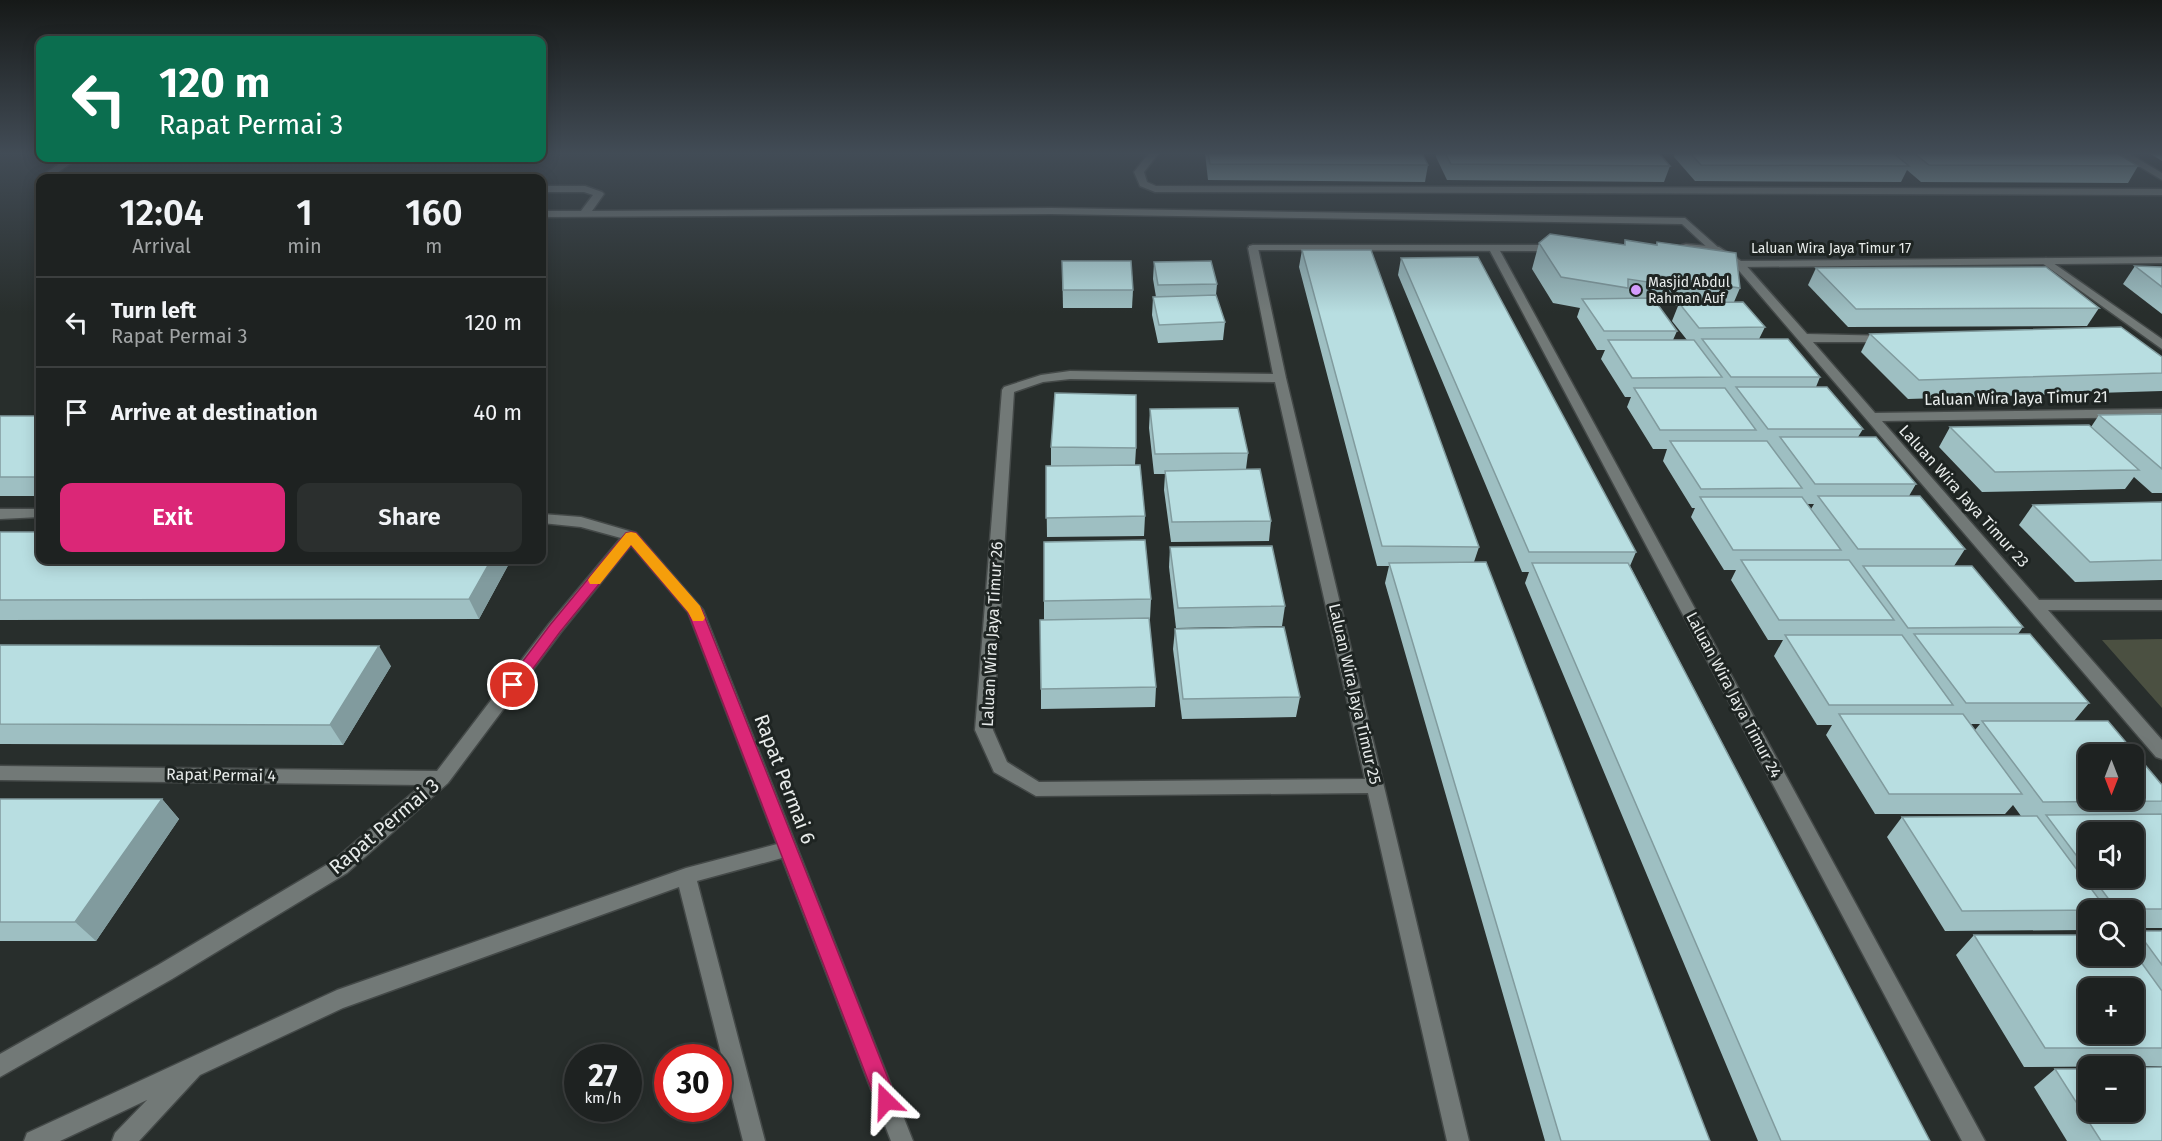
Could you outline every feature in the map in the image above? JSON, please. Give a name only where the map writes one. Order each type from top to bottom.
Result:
[{"type":"street","points":[[584,214],[590,206]]},
{"type":"street","points":[[546,214],[1052,211],[1685,221],[1715,249]]},
{"type":"street","name":"Laluan Wira Jaya Timur 17","points":[[1671,247],[1715,249],[1739,264],[2162,260]]},
{"type":"street","name":"Laluan Wira Jaya Timur 25","points":[[1458,1141],[1280,378],[1253,248],[1494,249]]},
{"type":"street","points":[[1494,249],[1565,248]]},
{"type":"street","name":"Laluan Wira Jaya Timur 24","points":[[1494,249],[1974,1141]]},
{"type":"street","points":[[2046,261],[2162,345]]},
{"type":"street","name":"Laluan Wira Jaya Timur 23","points":[[1739,264],[1870,417],[2037,605],[2162,752]]},
{"type":"street","points":[[2149,334],[2162,334]]},
{"type":"street","points":[[1803,338],[1897,338]]},
{"type":"street","name":"Laluan Wira Jaya Timur 26","points":[[1280,378],[1070,375],[1041,379],[1008,390],[984,730],[1000,767],[1036,789],[1377,786]]},
{"type":"street","name":"Laluan Wira Jaya Timur 21","points":[[1870,417],[2162,413]]},
{"type":"street","points":[[0,514],[36,513]]},
{"type":"street","points":[[546,519],[580,522],[631,536]]},
{"type":"street","name":"Rapat Permai 3","points":[[0,1066],[165,972],[340,867],[442,778],[555,628],[631,536]]},
{"type":"street","name":"Rapat Permai 6","points":[[631,536],[695,610],[902,1141]]},
{"type":"street","points":[[2037,605],[2162,605]]},
{"type":"street","name":"Rapat Permai 4","points":[[0,773],[442,778]]},
{"type":"street","points":[[35,1141],[337,1000],[686,876],[788,849]]},
{"type":"street","points":[[686,876],[754,1141]]},
{"type":"street","points":[[123,1141],[197,1065]]},
{"type":"green space","points":[[2162,639],[2162,708],[2102,640]]},
{"type":"building","points":[[1550,234],[1625,245],[1625,240],[1657,245],[1657,242],[1736,253],[1740,288],[1654,275],[1654,283],[1628,279],[1628,288],[1561,277],[1539,243]]},
{"type":"building","points":[[1302,250],[1371,250],[1479,547],[1382,546]]},
{"type":"building","points":[[1478,257],[1636,552],[1529,552],[1401,258]]},
{"type":"building","points":[[1062,261],[1131,261],[1133,290],[1063,290]]},
{"type":"building","points":[[1211,261],[1217,284],[1158,285],[1154,262]]},
{"type":"building","points":[[2135,266],[2162,267],[2162,287]]},
{"type":"building","points":[[2046,267],[2099,308],[1856,309],[1816,268]]},
{"type":"building","points":[[1216,295],[1225,322],[1159,325],[1153,297]]},
{"type":"building","points":[[1653,298],[1677,331],[1604,331],[1582,299]]},
{"type":"building","points":[[1743,302],[1765,327],[1699,328],[1679,303]]},
{"type":"building","points":[[2121,327],[2162,357],[2162,373],[1919,380],[1870,334]]},
{"type":"building","points":[[1702,339],[1788,339],[1820,377],[1731,377]]},
{"type":"building","points":[[1608,340],[1694,340],[1722,377],[1632,378]]},
{"type":"building","points":[[1736,387],[1827,387],[1863,429],[1768,429]]},
{"type":"building","points":[[1634,388],[1725,388],[1756,430],[1660,430]]},
{"type":"building","points":[[1055,393],[1136,395],[1136,448],[1051,447]]},
{"type":"building","points":[[1238,408],[1248,453],[1155,454],[1150,409]]},
{"type":"building","points":[[2162,414],[2162,469],[2099,415]]},
{"type":"building","points":[[0,416],[36,416],[36,477],[0,477]]},
{"type":"building","points":[[2089,425],[2139,470],[1995,472],[1950,427]]},
{"type":"building","points":[[1780,437],[1876,437],[1916,484],[1815,484]]},
{"type":"building","points":[[1670,441],[1767,441],[1802,488],[1701,489]]},
{"type":"building","points":[[1140,465],[1145,516],[1046,518],[1046,466]]},
{"type":"building","points":[[1260,469],[1271,521],[1172,522],[1165,471]]},
{"type":"building","points":[[1818,496],[1920,496],[1965,549],[1858,549]]},
{"type":"building","points":[[1700,497],[1802,497],[1841,550],[1733,550]]},
{"type":"building","points":[[2162,502],[2162,560],[2090,562],[2033,505]]},
{"type":"building","points":[[0,532],[36,532],[36,564],[489,564],[469,599],[0,600]]},
{"type":"building","points":[[1145,540],[1151,599],[1044,601],[1044,542]]},
{"type":"building","points":[[1272,546],[1285,606],[1178,608],[1170,547]]},
{"type":"building","points":[[1741,560],[1849,560],[1894,620],[1779,620]]},
{"type":"building","points":[[1486,562],[1710,1141],[1561,1141],[1389,563]]},
{"type":"building","points":[[1532,563],[1628,563],[1930,1141],[1781,1141]]},
{"type":"building","points":[[1863,566],[1972,566],[2023,627],[1908,628]]},
{"type":"building","points":[[1149,618],[1156,687],[1041,689],[1040,620]]},
{"type":"building","points":[[1284,627],[1300,697],[1183,699],[1175,629]]},
{"type":"building","points":[[1914,634],[2030,634],[2089,703],[1966,703]]},
{"type":"building","points":[[1785,635],[1902,635],[1953,705],[1829,705]]},
{"type":"building","points":[[0,645],[379,646],[330,725],[0,724]]},
{"type":"building","points":[[1839,714],[1963,714],[2022,794],[1889,794]]},
{"type":"building","points":[[1982,721],[2108,721],[2127,744],[2078,744],[2078,802],[2043,802]]},
{"type":"building","points":[[2144,764],[2162,785],[2162,801],[2144,801]]},
{"type":"building","points":[[0,799],[162,799],[75,922],[0,922]]},
{"type":"building","points":[[2162,814],[2162,909],[2144,909],[2144,900],[2109,900],[2100,888],[2144,888],[2144,822],[2078,822],[2078,858],[2046,815]]},
{"type":"building","points":[[2037,816],[2078,871],[2078,888],[2091,888],[2100,900],[2078,900],[2078,910],[1962,911],[1902,817]]},
{"type":"building","points":[[2144,931],[2162,931],[2162,965],[2144,941]]},
{"type":"building","points":[[1974,935],[2078,935],[2078,966],[2144,966],[2162,991],[2162,1048],[2045,1048]]},
{"type":"building","points":[[2162,1067],[2162,1141],[2101,1141],[2089,1122],[2144,1122],[2144,1068]]},
{"type":"building","points":[[2055,1069],[2078,1069],[2078,1105]]},
{"type":"slow traffic","points":[[595,580],[631,536],[695,610],[698,618]]},
{"type":"place","name":"Masjid Abdul Rahman Auf","points":[[1636,290]]},
{"type":"route","points":[[513,685],[555,628],[631,536],[695,610],[886,1101]]}]
